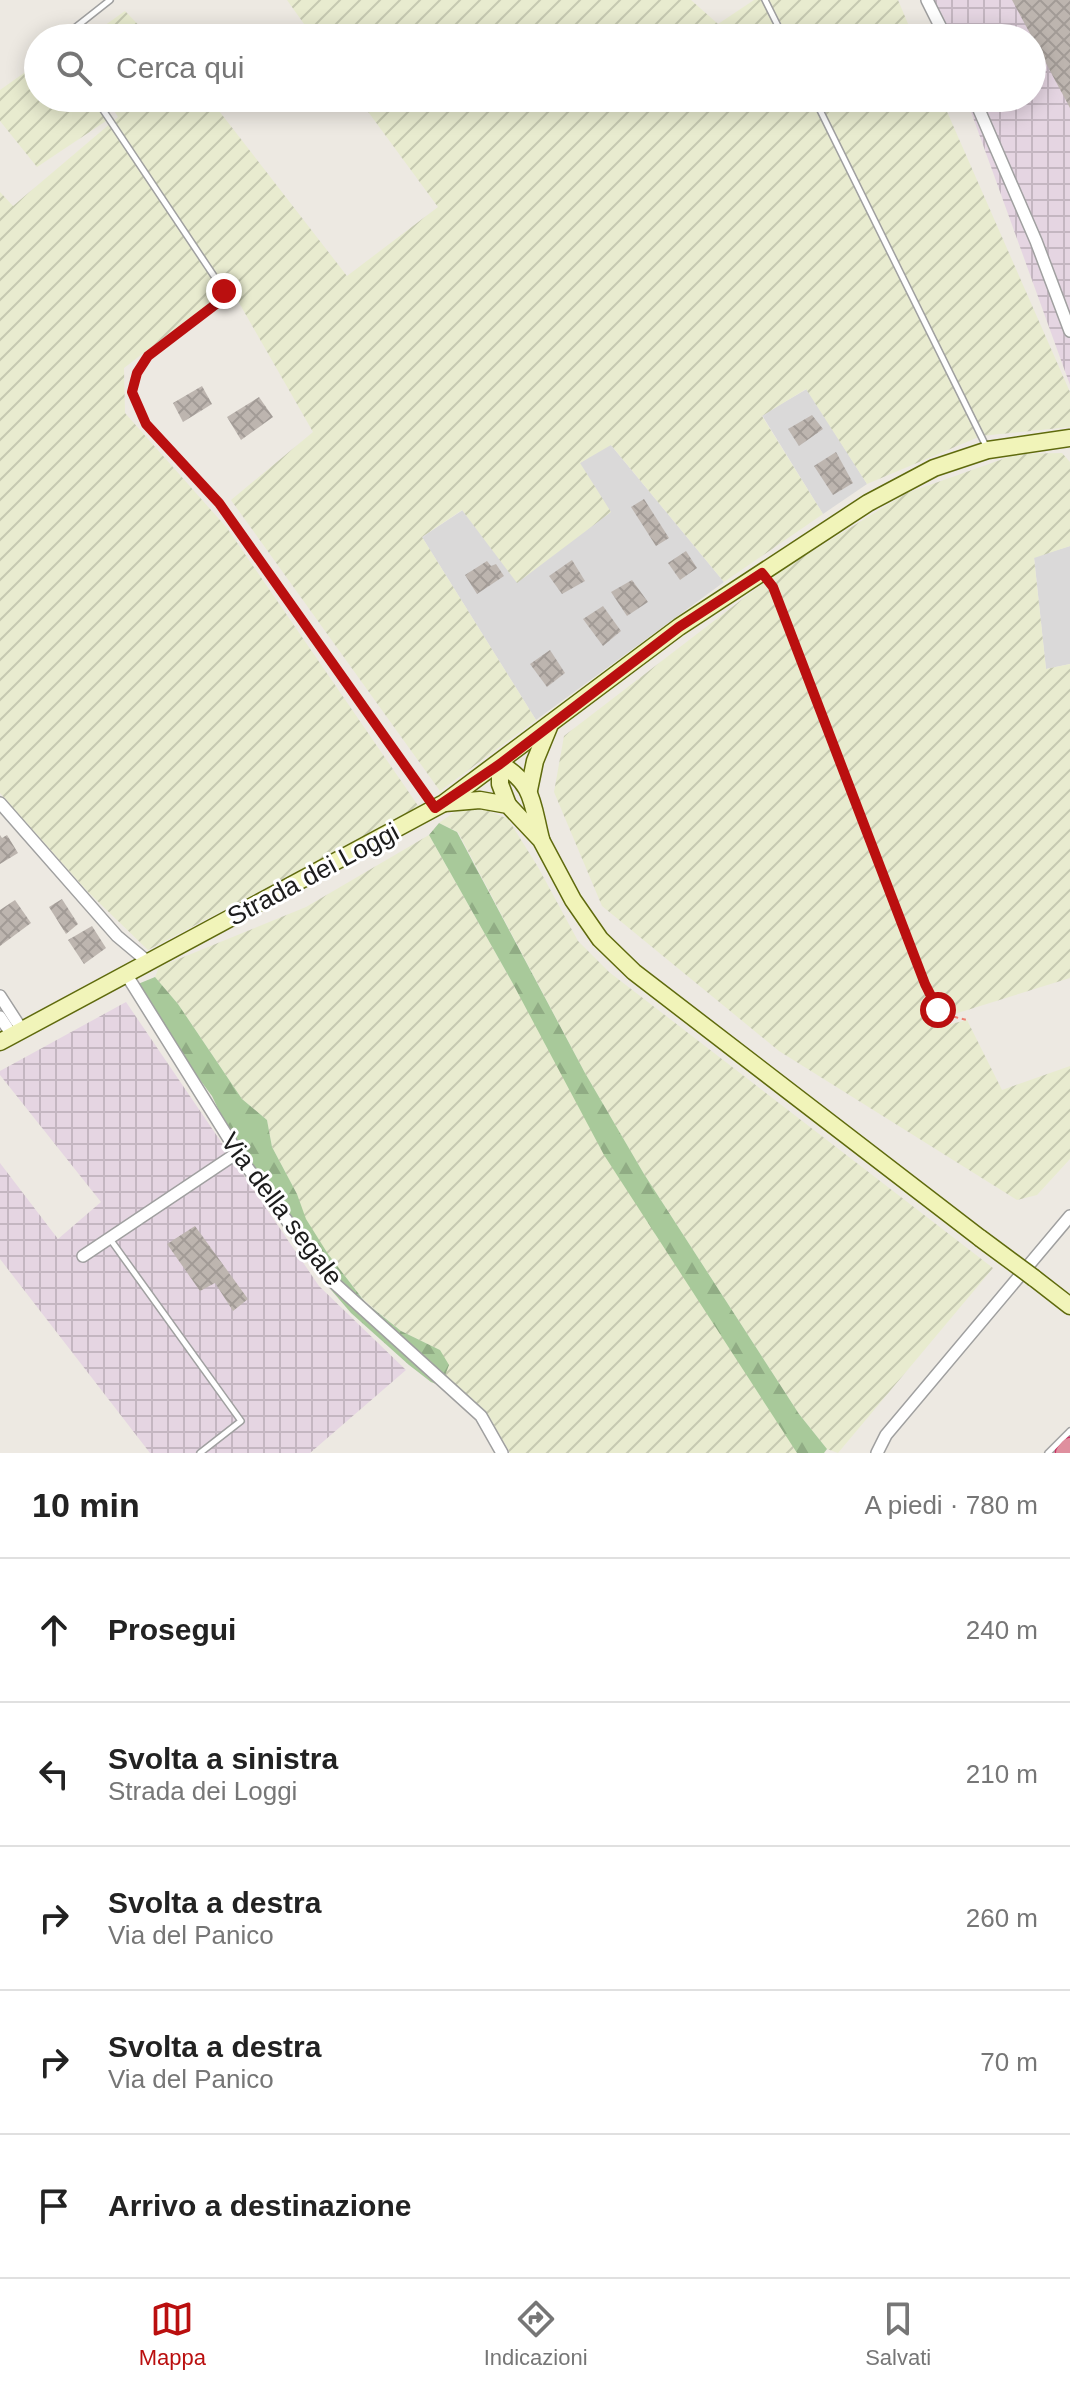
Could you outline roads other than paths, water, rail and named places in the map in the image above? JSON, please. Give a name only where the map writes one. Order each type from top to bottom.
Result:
[{"type":"highway","points":[[1066,1453],[1070,1448]]},
{"type":"street","points":[[927,0],[939,24]]},
{"type":"street","points":[[980,112],[1036,241],[1070,331]]},
{"type":"street","name":"Strada dei Loggi","points":[[11,1036],[440,806],[679,627],[881,496],[934,468],[988,450],[1070,438]]},
{"type":"street","points":[[529,790],[535,761],[549,726]]},
{"type":"street","points":[[541,840],[508,805],[500,784],[500,764],[517,773],[529,790],[541,840],[573,900],[600,939],[634,972],[1070,1306]]},
{"type":"street","points":[[440,806],[480,800],[508,805]]},
{"type":"street","points":[[0,803],[117,936],[148,962]]},
{"type":"street","name":"Via della segale","points":[[126,974],[237,1153],[332,1281],[481,1416],[502,1453]]},
{"type":"street","points":[[0,996],[11,1036]]},
{"type":"street","points":[[0,1017],[11,1036]]},
{"type":"street","points":[[83,1256],[237,1153]]},
{"type":"street","points":[[877,1453],[886,1435],[1070,1216]]},
{"type":"lane","points":[[80,24],[110,0]]},
{"type":"lane","points":[[765,0],[777,24]]},
{"type":"lane","points":[[104,112],[224,291],[220,301],[148,356],[137,373],[132,392],[146,424],[219,503],[440,806]]},
{"type":"lane","points":[[821,112],[988,450]]},
{"type":"lane","points":[[109,1238],[241,1421],[200,1453]]},
{"type":"lane","points":[[1048,1453],[1070,1431]]}]
